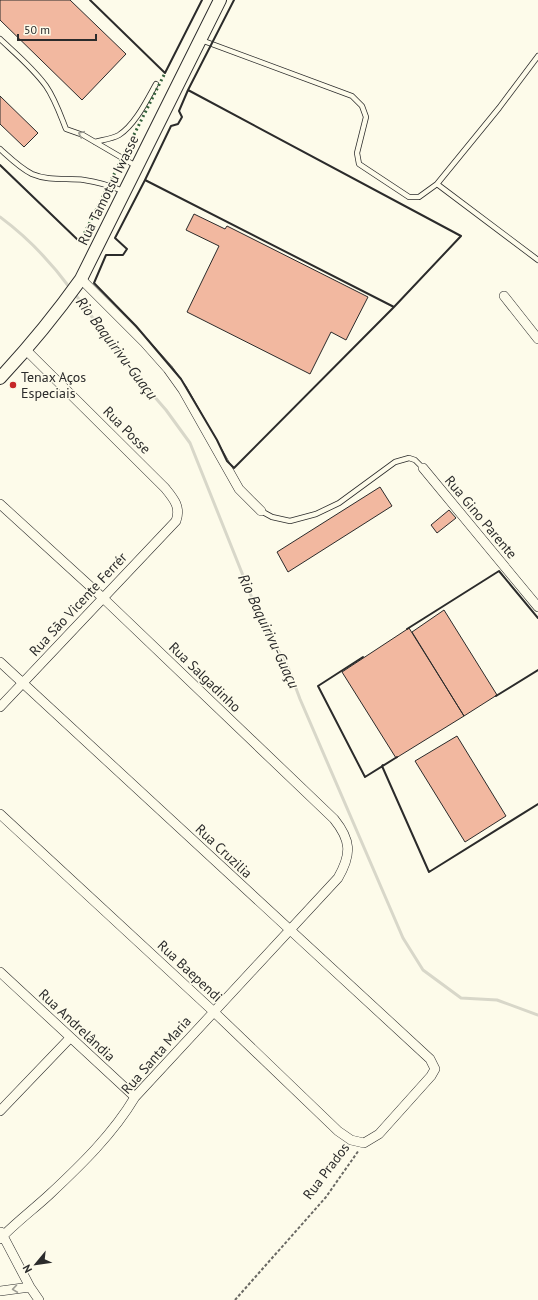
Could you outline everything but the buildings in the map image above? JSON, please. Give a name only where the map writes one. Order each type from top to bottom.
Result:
[{"type":"street","name":"Rua Tamotsu Iwasse","points":[[0,378],[26,350],[80,280],[220,0]]},
{"type":"street","points":[[80,280],[144,342],[168,369],[183,390],[239,489],[261,511]]},
{"type":"street","points":[[504,296],[538,339]]},
{"type":"street","name":"Rua Posse","points":[[26,350],[165,488],[174,499],[177,506],[178,513],[176,521]]},
{"type":"street","name":"Rua Gino Parente","points":[[423,468],[538,607]]},
{"type":"street","name":"Rua Salgadinho","points":[[0,504],[103,598],[334,819],[342,829],[346,838],[348,858],[338,878],[330,885]]},
{"type":"street","name":"Rua São Vicente Ferrér","points":[[0,707],[176,521]]},
{"type":"street","name":"Rua Cruzilia","points":[[0,662],[430,1060]]},
{"type":"street","name":"Rua Baependi","points":[[0,814],[213,1011],[338,1131],[351,1140],[364,1143]]},
{"type":"street","name":"Rua Santa Maria","points":[[1,1235],[76,1170],[110,1133],[135,1097],[330,885]]},
{"type":"street","name":"Rua Andrelândia","points":[[0,972],[135,1097]]},
{"type":"street","points":[[0,1111],[70,1038]]},
{"type":"street","name":"Rua Prados","points":[[364,1143],[379,1134],[431,1076],[435,1069],[430,1060]]},
{"type":"street","points":[[1,1235],[30,1287],[39,1300]]},
{"type":"street","points":[[0,1291],[30,1287]]},
{"type":"lane","points":[[0,39],[29,66],[46,86],[66,129],[83,135],[137,166]]},
{"type":"lane","points":[[200,40],[352,96],[362,106],[366,116],[357,153],[359,164],[409,197],[419,197],[437,184],[499,108],[538,56]]},
{"type":"lane","points":[[95,142],[114,137],[124,132],[140,112],[156,84]]},
{"type":"lane","points":[[0,149],[20,167],[33,174],[47,178],[84,180],[124,191]]},
{"type":"lane","points":[[437,184],[538,260]]},
{"type":"lane","name":"Rua Gino Parente","points":[[261,511],[272,517],[290,521],[316,514],[339,503],[395,462],[409,458],[415,460],[423,468]]},
{"type":"path","name":"Rua Prados","points":[[235,1300],[326,1197],[364,1143]]},
{"type":"waterway","name":"Rio Baquirivu-Guaçu","points":[[0,217],[38,250],[70,288]]},
{"type":"waterway","name":"Rio Baquirivu-Guaçu","points":[[75,294],[133,372],[166,410],[190,443],[262,623],[288,667],[300,699],[403,938],[423,970],[461,998],[497,1000],[538,1015]]},
{"type":"hedge","points":[[80,242],[165,73]]},
{"type":"wall","points":[[90,0],[165,73],[202,0]]},
{"type":"wall","points":[[188,90],[234,0]]},
{"type":"wall","points":[[188,90],[461,236],[394,307],[145,180],[171,126],[178,124],[182,117],[179,111],[188,90]]},
{"type":"wall","points":[[0,165],[80,242]]},
{"type":"wall","points":[[145,180],[394,307],[234,468],[227,461],[217,440],[181,379],[136,326],[94,283],[106,255],[123,255],[127,249],[115,238],[145,180]]},
{"type":"wall","points":[[407,629],[499,571],[538,618]]},
{"type":"wall","points":[[363,657],[318,686],[365,777],[397,757]]},
{"type":"wall","points":[[496,696],[538,670]]},
{"type":"wall","points":[[383,765],[382,766],[429,872],[538,804]]},
{"type":"place","name":"Tenax Aços Especiais","points":[[13,385]]}]
